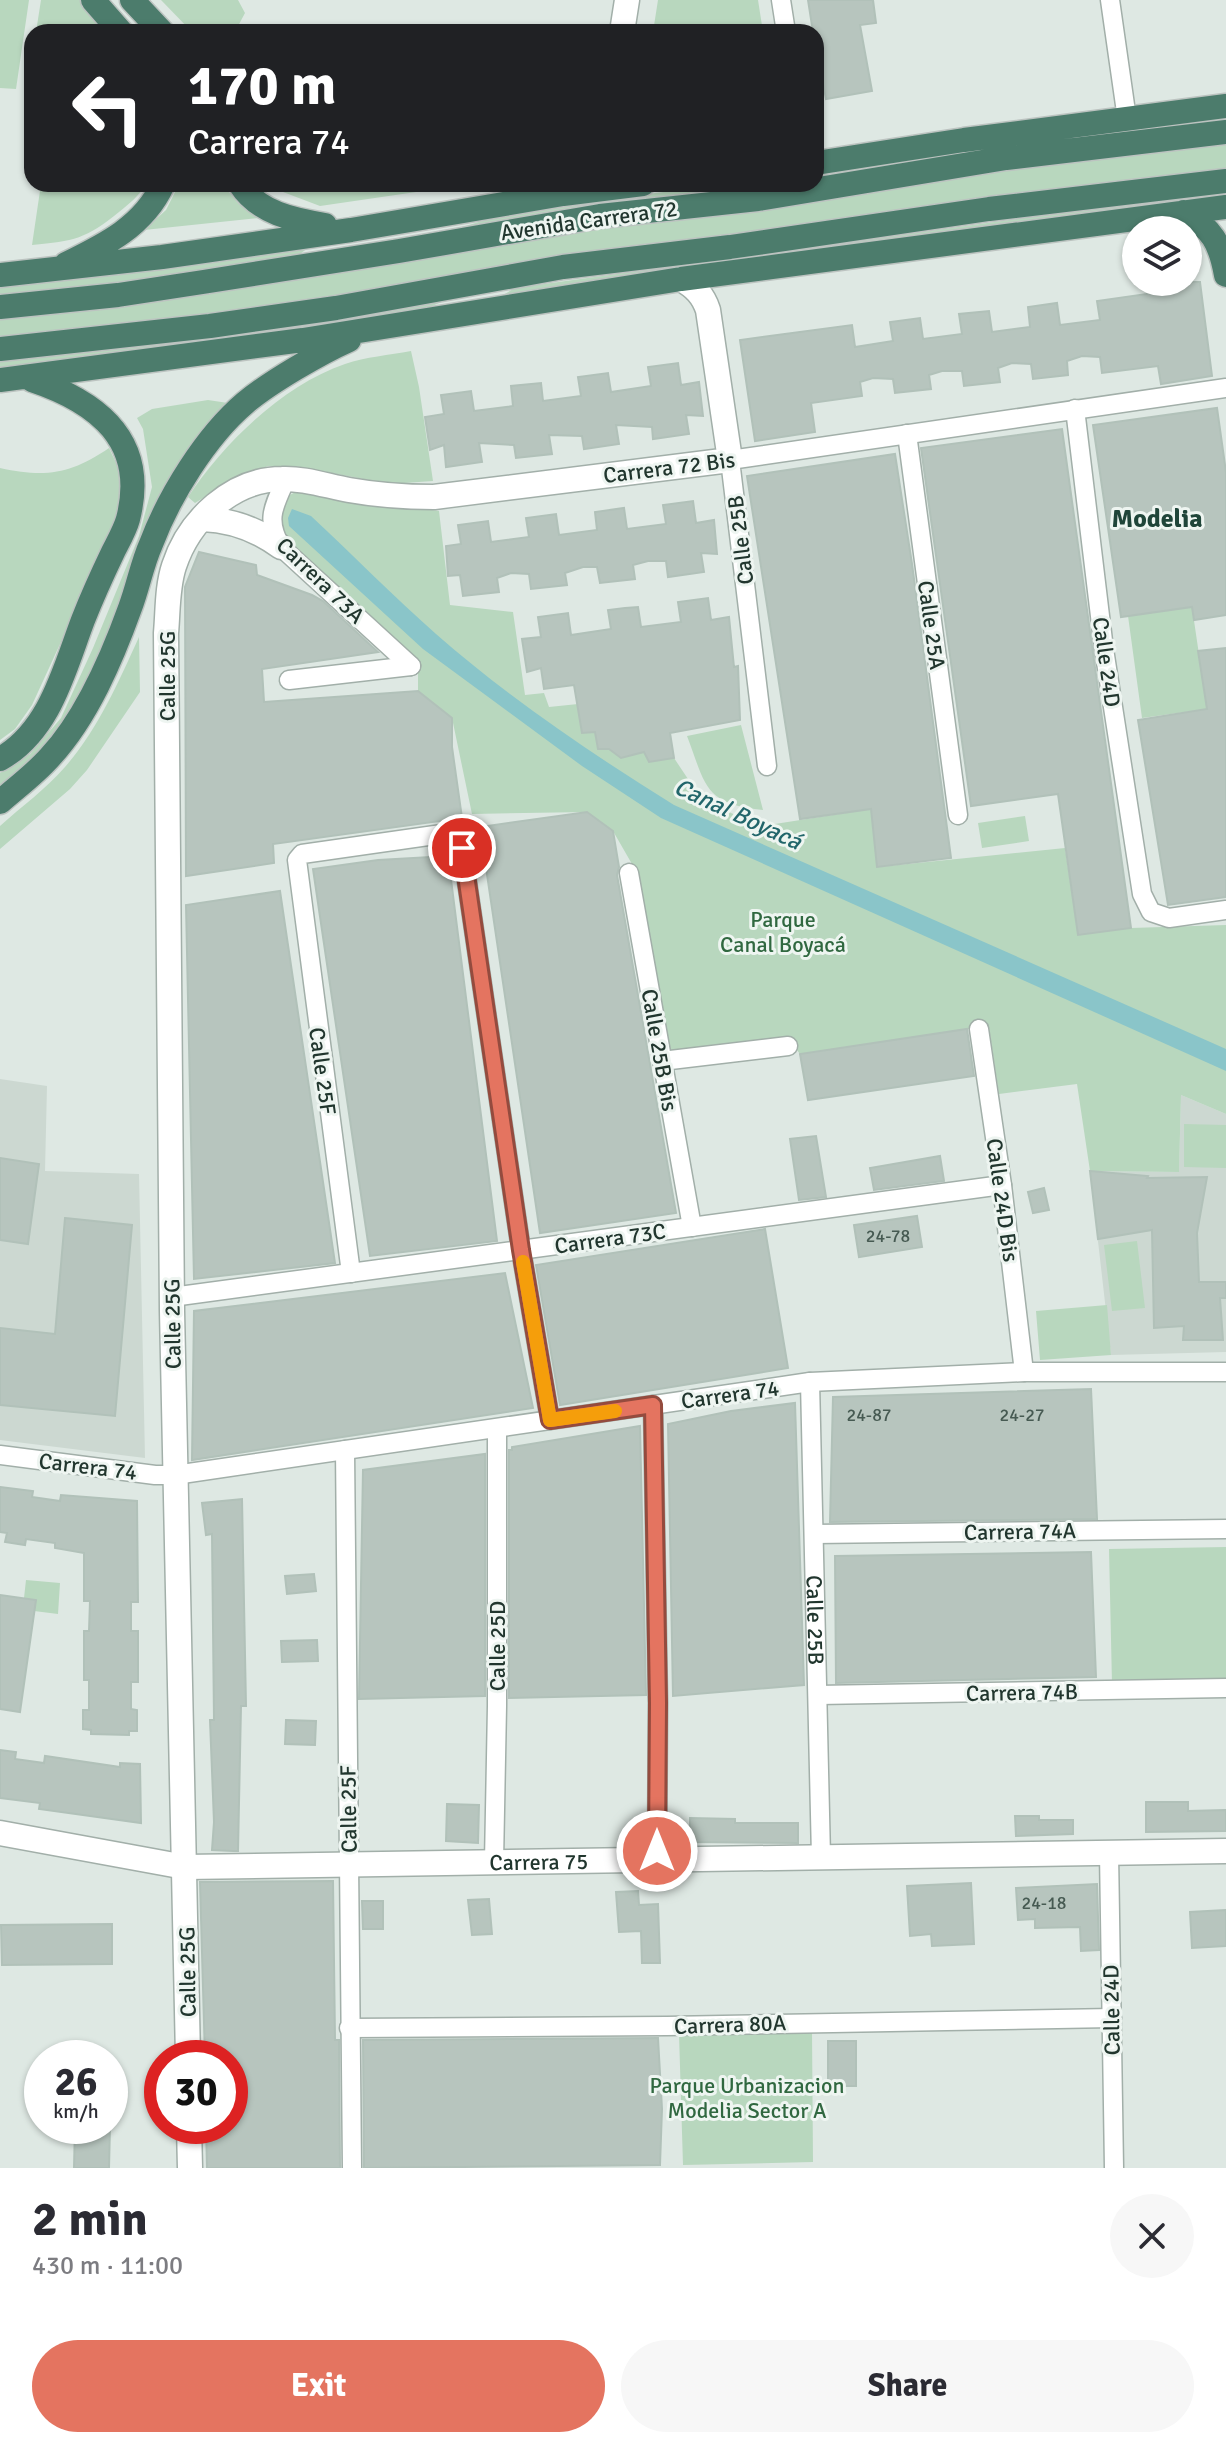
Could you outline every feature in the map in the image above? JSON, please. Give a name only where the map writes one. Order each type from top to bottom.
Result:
[{"type":"highway","points":[[93,0],[114,24]]},
{"type":"highway","points":[[132,0],[156,24]]},
{"type":"highway","points":[[824,162],[1226,106]]},
{"type":"highway","name":"Avenida Carrera 72","points":[[824,188],[1006,158],[1226,132]]},
{"type":"highway","points":[[964,140],[1006,158]]},
{"type":"highway","name":"Avenida Carrera 72","points":[[0,349],[210,326],[336,308],[563,267],[730,247],[989,209],[1226,181]]},
{"type":"highway","points":[[51,271],[115,238],[141,218],[158,192]]},
{"type":"highway","points":[[248,192],[260,205],[297,221],[351,230]]},
{"type":"highway","name":"Avenida Carrera 72","points":[[0,275],[51,271],[351,230],[550,192]]},
{"type":"highway","name":"Avenida Carrera 72","points":[[0,307],[118,295],[399,251],[541,224],[800,192]]},
{"type":"highway","points":[[0,380],[372,330],[681,279],[1226,207]]},
{"type":"highway","points":[[1184,212],[1210,229],[1226,275]]},
{"type":"highway","points":[[307,265],[351,230]]},
{"type":"highway","points":[[443,318],[496,280]]},
{"type":"highway","points":[[0,802],[35,773],[74,726],[130,608],[151,543],[173,497],[197,459],[245,403],[316,356],[372,330]]},
{"type":"highway","points":[[0,759],[26,740],[50,705],[95,591],[128,520],[132,491],[130,467],[122,443],[110,424],[75,397],[26,378]]},
{"type":"street","points":[[623,24],[627,0]]},
{"type":"street","points":[[781,0],[785,24]]},
{"type":"street","points":[[1110,0],[1127,119]]},
{"type":"street","name":"Calle 25B","points":[[681,279],[691,284],[704,298],[708,310],[730,460],[767,766]]},
{"type":"street","name":"Carrera 72 Bis","points":[[169,591],[180,552],[202,519],[222,500],[260,482],[286,479],[391,496],[434,497],[730,460],[1226,388]]},
{"type":"street","name":"Calle 24D","points":[[1075,409],[1104,649],[1142,894],[1151,912],[1169,918],[1226,910]]},
{"type":"street","name":"Calle 25A","points":[[907,434],[958,815]]},
{"type":"street","name":"Carrera 73A","points":[[286,479],[271,519],[272,531],[281,547],[411,666],[289,680]]},
{"type":"street","points":[[202,519],[231,522],[249,528],[281,547]]},
{"type":"street","name":"Calle 25G","points":[[169,591],[166,633],[172,1297],[188,2040]]},
{"type":"street","name":"Calle 25F","points":[[351,1273],[297,860],[302,854],[442,834],[458,839],[462,848],[521,1250]]},
{"type":"street","name":"Calle 25B Bis","points":[[629,873],[692,1227]]},
{"type":"street","name":"Calle 24D Bis","points":[[979,1029],[1002,1185],[1024,1372]]},
{"type":"street","points":[[662,1061],[788,1046]]},
{"type":"street","name":"Carrera 73C","points":[[172,1297],[1002,1185]]},
{"type":"street","points":[[521,1250],[550,1420]]},
{"type":"street","name":"Carrera 74","points":[[0,1455],[175,1475],[810,1382],[1024,1372],[1226,1372]]},
{"type":"street","name":"Calle 25B","points":[[810,1382],[821,1857]]},
{"type":"street","points":[[653,1405],[657,1859]]},
{"type":"street","name":"Calle 25D","points":[[494,1862],[497,1430]]},
{"type":"street","name":"Calle 25F","points":[[345,1450],[352,2168]]},
{"type":"street","name":"Carrera 74A","points":[[814,1534],[1226,1529]]},
{"type":"street","name":"Carrera 74B","points":[[818,1695],[1226,1688]]},
{"type":"street","name":"Carrera 75","points":[[0,1833],[185,1867],[1226,1851]]},
{"type":"street","name":"Calle 24D","points":[[1109,1853],[1114,2168]]},
{"type":"street","name":"Carrera 80A","points":[[349,2028],[1112,2018]]},
{"type":"street","points":[[189,2144],[190,2168]]},
{"type":"shaded area","points":[[0,1079],[47,1086],[45,1171],[139,1174],[145,1458],[0,1440]]},
{"type":"shaded area","points":[[1181,1095],[1226,1114],[1226,1352],[1111,1355],[1090,1171],[1179,1172]]},
{"type":"green space","points":[[0,0],[29,0],[16,89],[0,88]]},
{"type":"green space","points":[[41,0],[82,0],[99,24],[37,24]]},
{"type":"green space","points":[[161,0],[238,0],[245,13],[239,24],[184,24]]},
{"type":"green space","points":[[658,0],[758,0],[762,24],[654,24]]},
{"type":"green space","points":[[1226,140],[1226,171],[326,301],[0,341],[0,317],[1008,166]]},
{"type":"green space","points":[[1226,190],[1226,196],[498,298],[515,288]]},
{"type":"green space","points":[[40,192],[140,192],[108,221],[88,233],[69,240],[32,245]]},
{"type":"green space","points":[[175,192],[229,192],[239,204],[259,218],[144,230],[166,210]]},
{"type":"green space","points":[[283,192],[416,192],[320,206]]},
{"type":"green space","points":[[663,192],[719,192],[449,231],[512,212]]},
{"type":"green space","points":[[313,244],[296,257],[126,284],[0,298],[0,285]]},
{"type":"green space","points":[[452,297],[417,313],[0,372],[0,360]]},
{"type":"green space","points":[[411,351],[433,481],[390,484],[295,466],[268,466],[234,479],[195,503],[188,497],[219,457],[256,418],[299,386],[345,364]]},
{"type":"green space","points":[[208,400],[228,403],[174,488],[75,707],[53,741],[0,790],[0,773],[30,754],[61,718],[139,536],[152,487],[143,429],[137,418],[152,409]]},
{"type":"green space","points":[[109,448],[119,469],[121,486],[117,520],[32,705],[15,729],[0,740],[0,468],[31,473],[58,472],[82,464]]},
{"type":"green space","name":"Parque Canal Boyacá","points":[[300,490],[439,511],[450,605],[513,612],[525,695],[544,693],[549,707],[578,704],[595,732],[598,749],[609,749],[621,758],[644,752],[649,762],[674,758],[692,785],[731,813],[762,826],[871,809],[878,867],[1065,848],[1078,935],[1131,928],[1226,925],[1226,1114],[1181,1095],[1179,1172],[1090,1171],[1077,1084],[999,1094],[989,1028],[800,1054],[789,1040],[670,1054],[636,871],[613,831],[587,812],[472,814],[452,718],[418,691],[418,661],[278,534],[282,502]]},
{"type":"green space","points":[[1192,607],[1207,709],[1142,718],[1128,616]]},
{"type":"green space","points":[[139,637],[140,692],[87,770],[70,789],[0,849],[0,826],[50,783],[77,752],[106,705]]},
{"type":"green space","points":[[741,725],[763,810],[729,803],[710,790],[687,736]]},
{"type":"green space","points":[[1025,816],[1029,841],[982,848],[978,823]]},
{"type":"green space","points":[[1184,1124],[1226,1125],[1226,1168],[1184,1167]]},
{"type":"green space","points":[[1137,1241],[1145,1308],[1112,1311],[1104,1245]]},
{"type":"green space","points":[[1107,1305],[1111,1355],[1040,1360],[1036,1311]]},
{"type":"green space","points":[[1226,1547],[1226,1682],[1112,1684],[1109,1549]]},
{"type":"green space","points":[[26,1580],[60,1583],[58,1614],[34,1611],[35,1600],[24,1598]]},
{"type":"green space","name":"Parque Urbanizacion Modelia Sector A","points":[[812,2030],[813,2162],[683,2165],[679,2034]]},
{"type":"water","points":[[292,509],[311,516],[420,620],[492,681],[674,805],[1226,1049],[1226,1071],[661,818],[582,766],[423,649],[289,526]]},
{"type":"building","points":[[808,0],[873,0],[876,23],[860,25],[872,91],[826,99],[824,24],[812,24]]},
{"type":"building","points":[[1133,296],[1202,296],[1212,376],[1161,384],[1158,366],[1102,373],[1100,357],[1082,356],[1067,361],[1068,375],[1033,379],[1031,364],[1012,363],[998,368],[1000,382],[964,386],[962,371],[942,371],[929,375],[931,389],[895,393],[893,379],[873,378],[860,382],[862,396],[811,403],[815,432],[755,441],[740,340],[852,325],[855,347],[893,341],[890,322],[920,318],[923,339],[962,334],[959,314],[989,311],[992,332],[1030,327],[1028,307],[1057,303],[1060,325],[1100,320],[1097,301]]},
{"type":"building","points":[[678,363],[681,385],[699,382],[703,416],[686,415],[689,434],[653,439],[652,427],[616,425],[619,444],[584,449],[582,436],[549,435],[552,454],[516,458],[514,445],[479,443],[482,462],[446,467],[444,445],[430,450],[425,417],[444,414],[441,395],[471,391],[474,411],[513,406],[511,386],[541,383],[543,401],[581,396],[578,377],[608,373],[611,392],[651,386],[648,367]]},
{"type":"building","points":[[1217,408],[1226,472],[1226,615],[1194,620],[1192,607],[1121,617],[1093,425]]},
{"type":"building","points":[[1062,429],[1131,928],[1078,935],[1058,794],[971,806],[921,448]]},
{"type":"building","points":[[895,454],[951,858],[877,867],[871,809],[800,819],[747,476]]},
{"type":"building","points":[[693,501],[696,523],[714,520],[717,554],[701,553],[704,572],[668,577],[666,561],[648,561],[633,565],[635,579],[600,583],[597,567],[583,567],[565,573],[567,585],[531,589],[529,574],[511,573],[497,578],[499,592],[463,596],[460,575],[448,576],[446,546],[461,544],[458,525],[488,521],[491,542],[529,537],[526,518],[556,514],[559,535],[597,530],[595,512],[624,508],[627,529],[666,524],[663,505]]},
{"type":"building","points":[[199,552],[256,565],[257,575],[323,601],[378,652],[262,669],[264,702],[418,691],[452,718],[452,747],[462,818],[273,844],[274,863],[186,876],[185,587]]},
{"type":"building","points":[[708,598],[711,620],[729,617],[734,667],[738,666],[740,720],[670,733],[674,758],[649,762],[644,752],[621,758],[609,749],[598,749],[595,732],[582,733],[574,685],[544,689],[541,668],[527,672],[522,639],[541,637],[538,617],[568,613],[571,635],[611,629],[608,610],[638,607],[641,627],[681,622],[678,602]]},
{"type":"building","points":[[1226,648],[1226,897],[1168,905],[1138,720],[1207,709],[1198,651]]},
{"type":"building","points":[[587,812],[613,831],[619,867],[617,875],[676,1213],[540,1233],[480,827]]},
{"type":"building","points":[[448,856],[497,1241],[370,1256],[313,869],[378,860]]},
{"type":"building","points":[[280,891],[335,1263],[194,1279],[186,905]]},
{"type":"building","points":[[967,1029],[974,1076],[808,1100],[800,1054]]},
{"type":"building","points":[[816,1136],[826,1197],[799,1200],[790,1139]]},
{"type":"building","points":[[940,1156],[944,1181],[874,1190],[870,1168]]},
{"type":"building","points":[[0,1158],[39,1164],[28,1244],[0,1240]]},
{"type":"building","points":[[1090,1171],[1147,1178],[1207,1177],[1197,1233],[1199,1282],[1226,1282],[1226,1298],[1220,1298],[1223,1340],[1183,1340],[1184,1326],[1154,1328],[1152,1230],[1098,1239]]},
{"type":"building","points":[[1044,1188],[1049,1210],[1033,1213],[1028,1192]]},
{"type":"building","points":[[917,1216],[922,1247],[859,1257],[854,1225]]},
{"type":"building","points":[[65,1218],[132,1225],[115,1416],[0,1405],[0,1328],[55,1334]]},
{"type":"building","points":[[765,1229],[788,1368],[560,1405],[536,1265]]},
{"type":"building","points":[[505,1273],[533,1408],[192,1460],[194,1311]]},
{"type":"building","points":[[1091,1389],[1097,1519],[830,1522],[833,1397]]},
{"type":"building","points":[[795,1403],[804,1685],[673,1696],[668,1424],[731,1411]]},
{"type":"building","points":[[640,1426],[646,1695],[509,1698],[509,1450],[512,1447]]},
{"type":"building","points":[[485,1454],[485,1696],[359,1699],[363,1470]]},
{"type":"building","points":[[0,1487],[33,1491],[32,1497],[60,1501],[61,1495],[137,1501],[138,1602],[131,1602],[131,1631],[138,1631],[138,1682],[131,1682],[131,1709],[137,1710],[137,1731],[129,1731],[129,1735],[91,1734],[91,1730],[83,1729],[83,1710],[89,1710],[89,1680],[84,1680],[84,1631],[89,1631],[90,1601],[84,1601],[84,1553],[55,1548],[55,1543],[26,1539],[25,1545],[5,1542],[7,1533],[0,1532]]},
{"type":"building","points":[[242,1499],[246,1706],[241,1706],[238,1851],[212,1850],[212,1534],[206,1535],[202,1503]]},
{"type":"building","points":[[1091,1552],[1096,1677],[836,1683],[835,1556]]},
{"type":"building","points":[[314,1574],[316,1591],[287,1594],[285,1576]]},
{"type":"building","points":[[0,1595],[36,1600],[20,1712],[0,1709]]},
{"type":"building","points":[[317,1640],[318,1661],[282,1662],[281,1641]]},
{"type":"building","points":[[286,1720],[316,1721],[315,1745],[285,1744]]},
{"type":"building","points":[[0,1750],[16,1752],[15,1759],[44,1763],[45,1756],[120,1767],[120,1763],[140,1764],[141,1823],[39,1809],[40,1803],[0,1798]]},
{"type":"building","points":[[1146,1802],[1188,1802],[1188,1811],[1226,1810],[1226,1831],[1146,1832]]},
{"type":"building","points":[[447,1804],[479,1805],[478,1843],[446,1841]]},
{"type":"building","points":[[1015,1816],[1073,1820],[1073,1834],[1016,1836]]},
{"type":"building","points":[[690,1818],[735,1819],[735,1823],[798,1823],[798,1843],[690,1842]]},
{"type":"building","points":[[333,1881],[340,2168],[207,2168],[206,2144],[248,2144],[248,2040],[204,2040],[200,1882]]},
{"type":"building","points":[[971,1883],[974,1944],[932,1946],[931,1934],[910,1936],[907,1886]]},
{"type":"building","points":[[1097,1884],[1099,1950],[1081,1951],[1080,1927],[1035,1928],[1035,1919],[1018,1920],[1016,1888]]},
{"type":"building","points":[[638,1891],[639,1905],[658,1904],[660,1963],[642,1963],[641,1931],[619,1932],[616,1892]]},
{"type":"building","points":[[489,1899],[492,1934],[472,1935],[468,1900]]},
{"type":"building","points":[[362,1901],[383,1901],[383,1929],[363,1929]]},
{"type":"building","points":[[1226,1910],[1226,1946],[1192,1948],[1190,1912]]},
{"type":"building","points":[[112,1924],[112,1964],[2,1965],[1,1925]]},
{"type":"building","points":[[658,2038],[662,2109],[660,2165],[364,2168],[363,2040]]},
{"type":"building","points":[[828,2041],[856,2041],[856,2086],[828,2086]]},
{"type":"building","points":[[75,2144],[110,2144],[109,2168],[74,2168]]},
{"type":"slow traffic","points":[[523,1262],[550,1420],[615,1411]]},
{"type":"district","name":"Modelia","points":[[1157,518]]},
{"type":"route","points":[[462,848],[521,1250],[550,1420],[653,1405],[657,1851]]},
{"type":"water label","name":"Canal Boyacá","points":[[738,814]]}]
